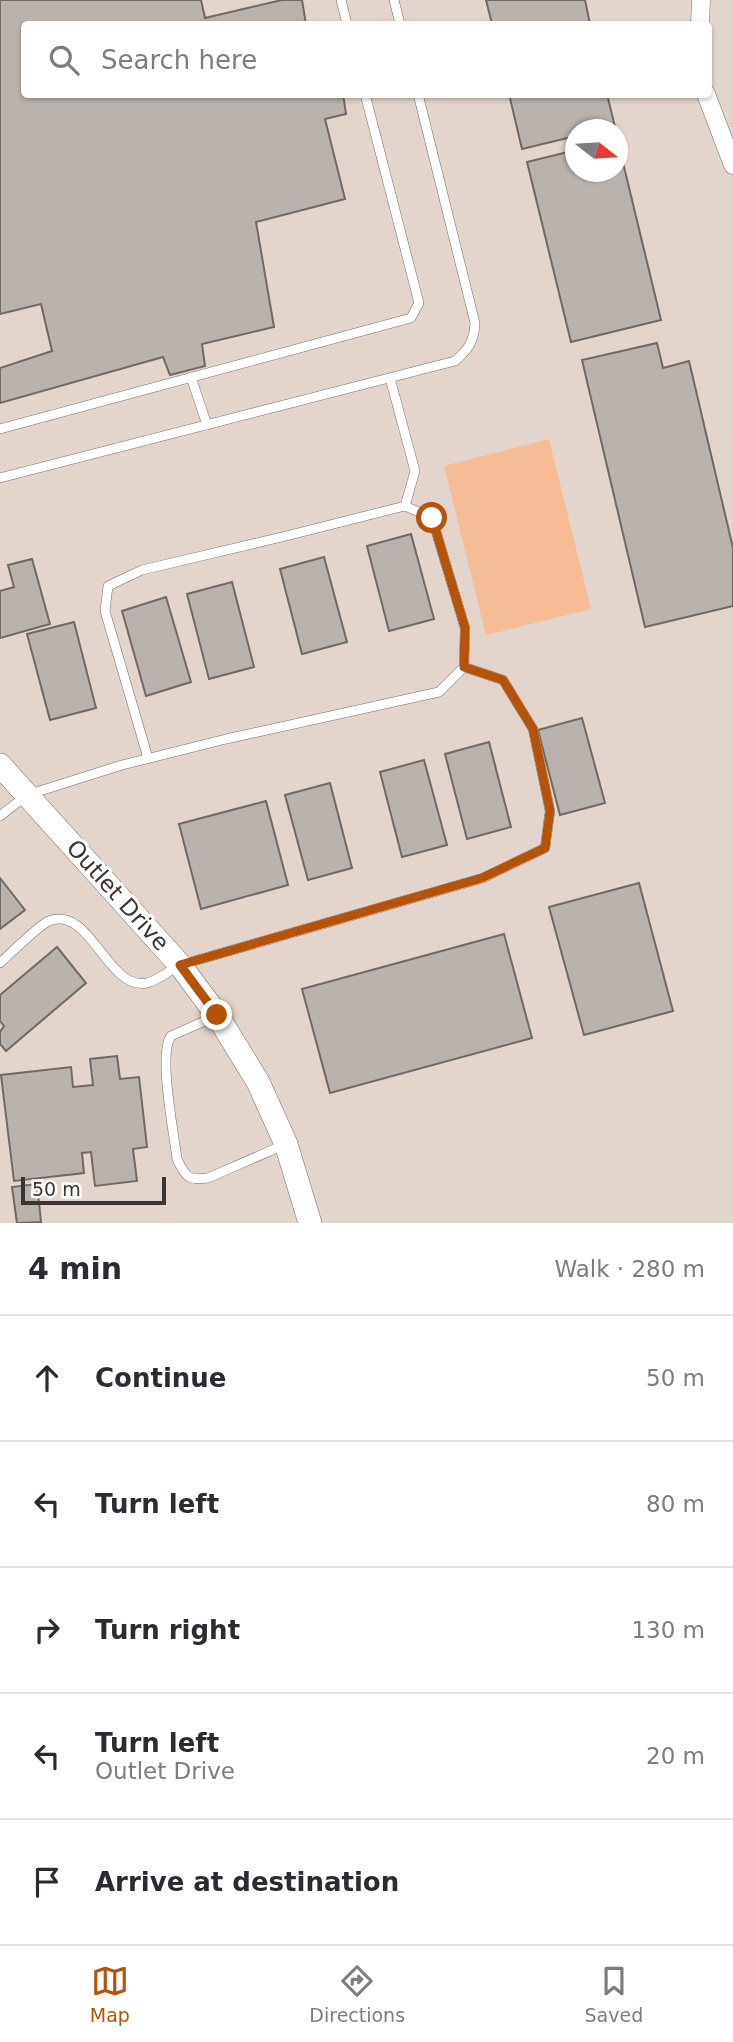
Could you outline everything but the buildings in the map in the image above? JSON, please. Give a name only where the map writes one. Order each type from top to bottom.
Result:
[{"type":"street","points":[[700,21],[701,0]]},
{"type":"street","points":[[708,98],[733,165]]},
{"type":"street","name":"Outlet Drive","points":[[0,765],[180,965],[217,1015],[258,1082],[286,1144],[310,1223]]},
{"type":"lane","points":[[341,0],[346,21]]},
{"type":"lane","points":[[394,0],[399,21]]},
{"type":"lane","points":[[0,429],[411,318],[419,303],[366,98]]},
{"type":"lane","points":[[0,478],[455,361],[467,351],[474,339],[475,323],[419,98]]},
{"type":"lane","points":[[191,377],[207,425]]},
{"type":"lane","points":[[390,378],[415,471],[405,506]]},
{"type":"lane","points":[[0,816],[27,795],[148,758],[439,692],[464,667],[465,628],[432,518],[405,506],[142,570],[108,586],[105,611],[148,758]]},
{"type":"lane","points":[[0,963],[47,922],[63,919],[78,925],[119,972],[134,982],[148,983],[180,965],[482,878],[545,848],[550,811],[533,729],[503,680],[464,667]]},
{"type":"lane","points":[[217,1015],[171,1036],[166,1042],[165,1060],[177,1159],[183,1173],[198,1180],[208,1178],[286,1144]]},
{"type":"shaded area","points":[[0,0],[733,0],[733,1223],[0,1223]]},
{"type":"shaded area","points":[[549,439],[591,609],[486,635],[444,466]]},
{"type":"route","points":[[217,1015],[180,965],[482,878],[545,848],[550,811],[533,729],[503,680],[464,667],[465,628],[432,518]]}]
